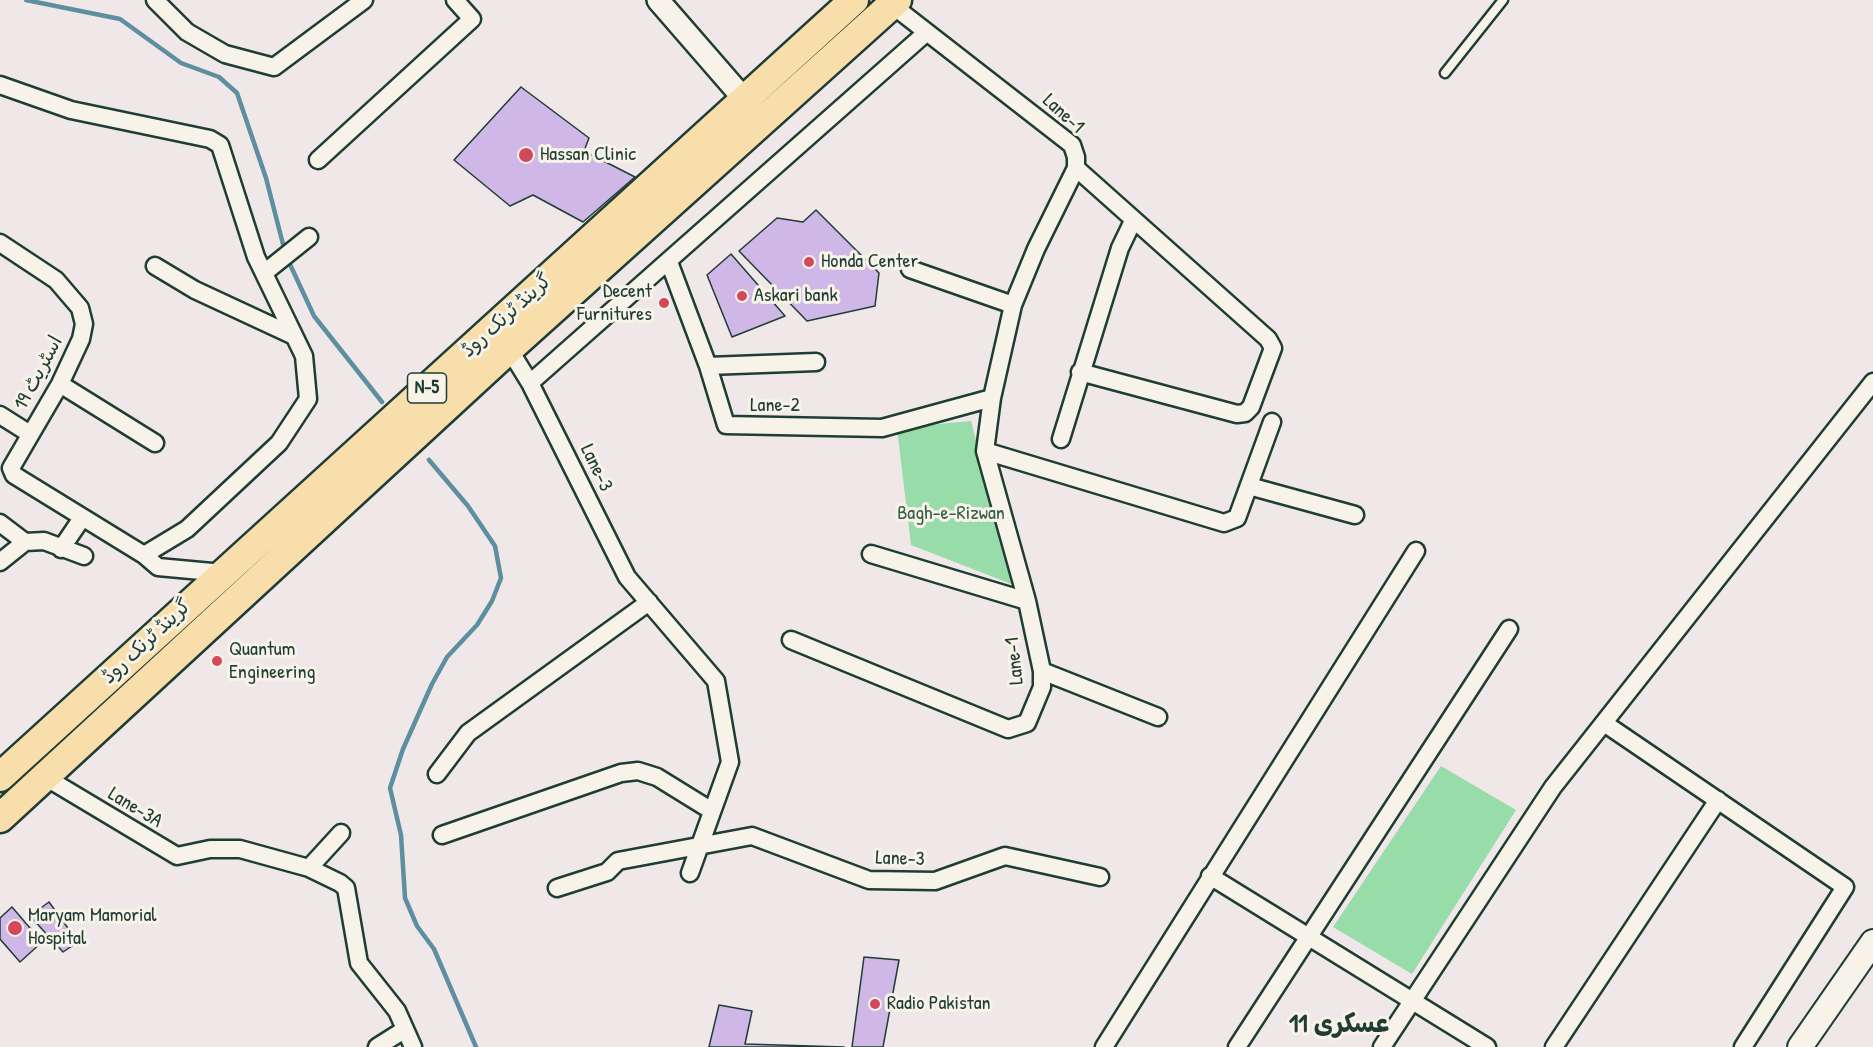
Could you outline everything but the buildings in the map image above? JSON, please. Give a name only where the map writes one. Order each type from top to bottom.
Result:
[{"type":"highway","name":"گرینڈ ٹرنک روڈ","points":[[0,818],[561,303],[754,109],[854,0]]},
{"type":"highway","name":"گرینڈ ٹرنک روڈ","points":[[0,777],[11,757],[754,109],[895,2]]},
{"type":"highway","name":"گرینڈ ٹرنک روڈ","points":[[561,303],[660,234],[742,164],[855,57],[895,2]]},
{"type":"main road","points":[[1800,1047],[1873,942]]},
{"type":"street","points":[[155,0],[187,32],[225,54],[274,67],[364,0]]},
{"type":"street","points":[[318,160],[472,19],[455,0]]},
{"type":"street","points":[[658,0],[754,109]]},
{"type":"street","name":"Lane-1","points":[[791,640],[1008,729],[1027,723],[1042,687],[1042,671],[1027,601],[985,451],[992,398],[1012,305],[1036,249],[1076,168],[1072,144],[927,32],[895,2]]},
{"type":"street","points":[[530,383],[927,32]]},
{"type":"street","points":[[0,84],[70,110],[216,141],[220,145],[256,257],[304,356],[308,399],[279,443],[187,530],[144,555]]},
{"type":"street","points":[[1076,168],[1268,339],[1273,348],[1251,407],[1245,413],[1237,414],[1080,372]]},
{"type":"street","points":[[1061,439],[1120,248],[1133,221]]},
{"type":"street","points":[[264,273],[309,237]]},
{"type":"street","name":"اسٹریٹ 19","points":[[0,243],[56,280],[80,308],[84,324],[81,339],[60,384],[11,468],[14,475],[144,555],[158,567],[223,573]]},
{"type":"street","name":"Lane-2","points":[[669,262],[708,366],[726,425],[735,427],[882,428],[992,398]]},
{"type":"street","points":[[155,266],[195,290],[294,336]]},
{"type":"street","points":[[910,269],[1012,305]]},
{"type":"street","name":"Lane-3","points":[[509,350],[530,383],[627,577],[716,681],[730,762],[690,873]]},
{"type":"street","points":[[708,366],[816,362]]},
{"type":"street","points":[[1382,1047],[1553,787],[1873,382]]},
{"type":"street","points":[[60,384],[155,443]]},
{"type":"street","points":[[0,415],[30,434]]},
{"type":"street","points":[[985,451],[1224,523],[1237,518],[1272,422]]},
{"type":"street","points":[[1249,486],[1355,515]]},
{"type":"street","points":[[61,549],[82,518]]},
{"type":"street","points":[[0,523],[25,542]]},
{"type":"street","points":[[0,562],[25,542],[44,541],[84,556]]},
{"type":"street","points":[[1104,1047],[1416,551]]},
{"type":"street","points":[[871,554],[1027,601]]},
{"type":"street","points":[[438,774],[468,733],[649,602]]},
{"type":"street","points":[[1237,1047],[1509,629]]},
{"type":"street","points":[[1042,671],[1158,717]]},
{"type":"street","points":[[1604,723],[1845,887],[1743,1047]]},
{"type":"street","points":[[442,835],[621,773],[638,771],[657,777],[712,811]]},
{"type":"street","name":"Lane-3A","points":[[45,777],[177,856],[210,849],[240,849],[309,868],[346,888],[359,963],[397,1011],[404,1030]]},
{"type":"street","points":[[1554,1047],[1718,800]]},
{"type":"street","points":[[309,868],[341,833]]},
{"type":"street","name":"Lane-3","points":[[699,845],[752,836],[869,880],[935,881],[1005,856],[1100,877]]},
{"type":"street","points":[[557,888],[607,872],[618,861],[699,845]]},
{"type":"street","points":[[1210,876],[1487,1047]]},
{"type":"street","points":[[377,1047],[404,1030],[414,1047]]},
{"type":"lane","points":[[1445,73],[1503,0]]},
{"type":"green space","name":"Bagh-e-Rizwan","points":[[971,421],[1014,585],[911,545],[897,428]]},
{"type":"green space","points":[[1441,766],[1516,810],[1412,974],[1333,927]]},
{"type":"waterway","points":[[26,0],[120,19],[181,63],[219,77],[237,93],[266,178],[285,252]]},
{"type":"waterway","points":[[288,260],[314,316],[382,402]]},
{"type":"waterway","points":[[429,460],[468,506],[495,546],[501,578],[492,601],[477,625],[447,657],[432,684],[403,749],[390,788],[401,835],[405,898],[417,926],[434,949],[476,1047]]},
{"type":"place","name":"Hassan Clinic","points":[[526,155]]},
{"type":"place","name":"Honda Center","points":[[809,262]]},
{"type":"place","name":"Askari bank","points":[[742,296]]},
{"type":"place","name":"Decent Furnitures","points":[[664,303]]},
{"type":"place","name":"Quantum Engineering","points":[[217,661]]},
{"type":"place","name":"Maryam Mamorial Hospital","points":[[15,928]]},
{"type":"place","name":"Radio Pakistan","points":[[875,1004]]},
{"type":"district","name":"عسکری 11","points":[[1339,1025]]}]
